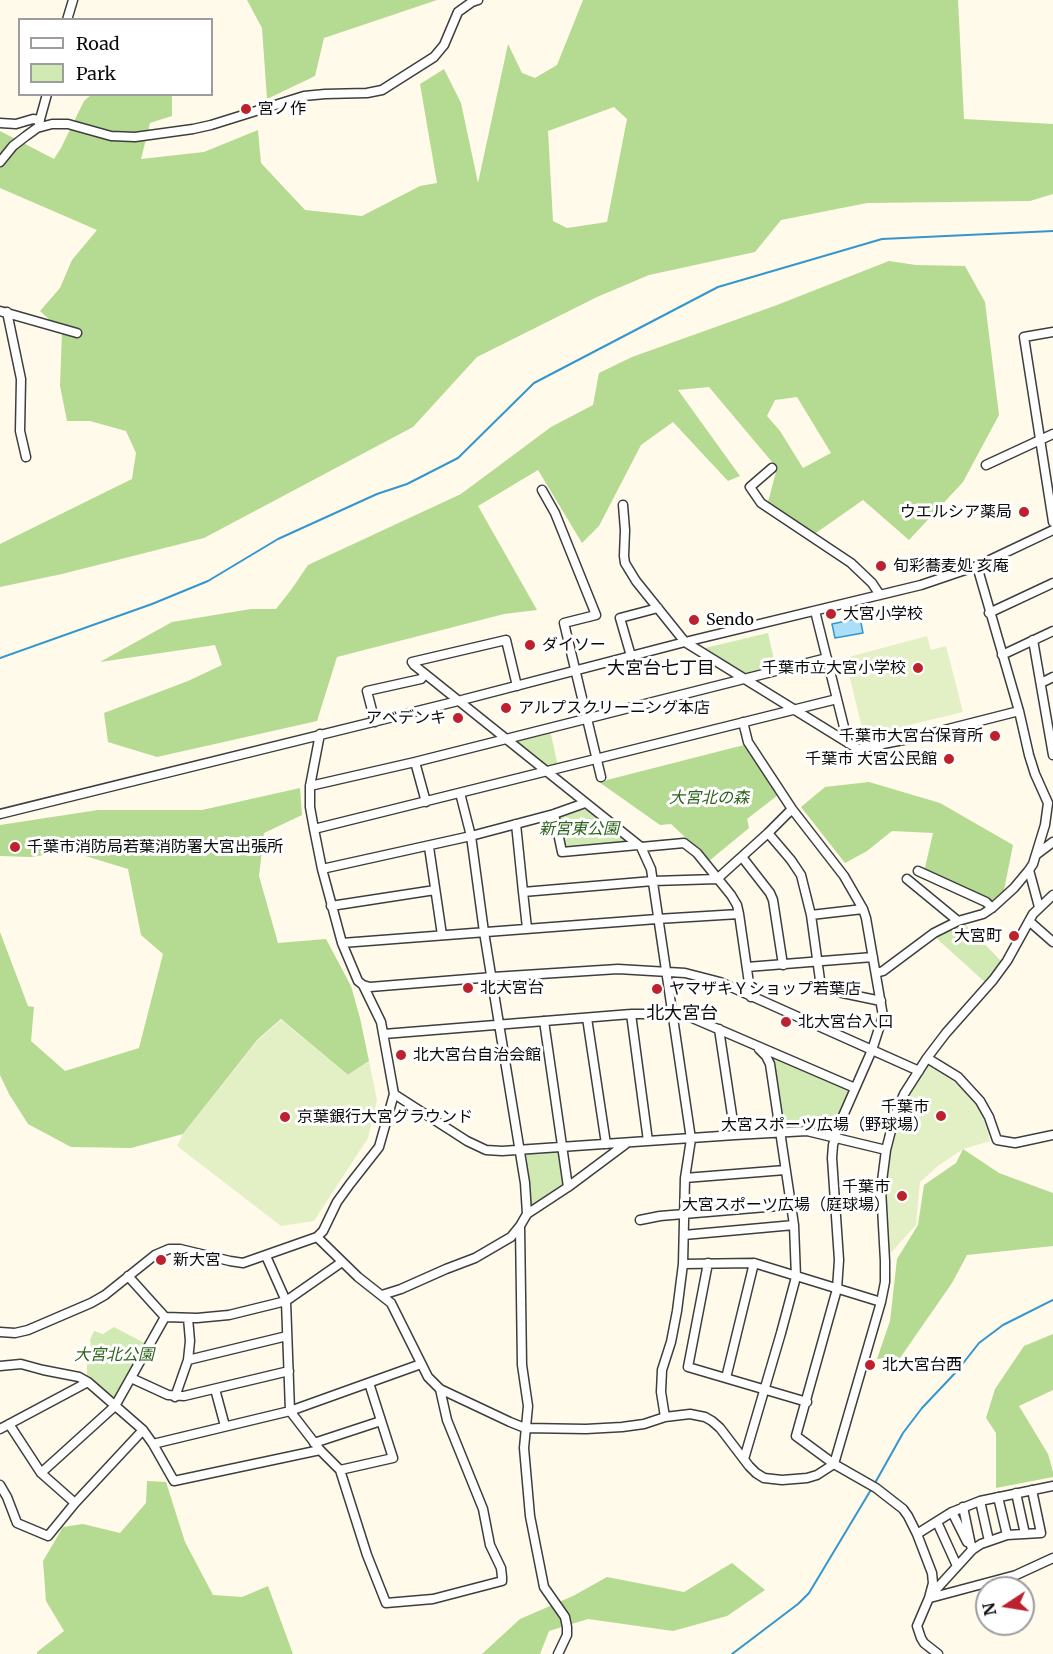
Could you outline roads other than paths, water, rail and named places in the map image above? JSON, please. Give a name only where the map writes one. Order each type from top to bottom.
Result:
[{"type":"street","points":[[68,18],[73,0]]},
{"type":"street","points":[[0,123],[16,124],[33,119],[39,124],[68,124],[111,136],[135,137],[211,125],[304,96],[374,92],[389,87],[434,57],[444,45],[458,12],[477,0]]},
{"type":"street","points":[[0,162],[13,146],[39,124],[46,96]]},
{"type":"street","points":[[4,312],[77,333]]},
{"type":"street","points":[[4,312],[21,379],[20,431],[26,457]]},
{"type":"street","points":[[1053,332],[1024,337],[1053,522]]},
{"type":"street","points":[[987,465],[1053,434]]},
{"type":"street","points":[[772,468],[750,487],[761,503],[851,563],[872,583],[880,595]]},
{"type":"street","points":[[542,490],[559,524],[596,615],[564,623],[601,777]]},
{"type":"street","points":[[623,505],[625,563],[636,581],[686,642],[858,749],[913,738],[1019,711]]},
{"type":"street","points":[[0,814],[921,585],[977,566],[1053,530]]},
{"type":"street","points":[[876,973],[883,971],[934,933],[958,921],[983,914],[992,908],[1014,888],[1029,870],[1046,825],[1048,803],[1035,774],[977,566]]},
{"type":"street","points":[[989,613],[1053,583]]},
{"type":"street","points":[[631,656],[620,618],[658,608]]},
{"type":"street","points":[[815,611],[848,743]]},
{"type":"street","points":[[1002,655],[1053,631]]},
{"type":"street","points":[[517,686],[506,640],[412,662],[640,846],[651,869],[692,1138],[685,1178],[683,1264],[677,1311],[671,1342],[662,1370],[661,1392],[665,1417]]},
{"type":"street","points":[[1033,640],[1053,755]]},
{"type":"street","points":[[310,786],[415,762],[826,658]]},
{"type":"street","points":[[375,722],[367,691],[421,679],[425,674]]},
{"type":"street","points":[[1041,683],[1053,677]]},
{"type":"street","points":[[314,829],[837,699]]},
{"type":"street","points":[[743,722],[748,741],[792,809],[844,876],[863,909],[883,1016],[872,1050],[835,1137],[832,1158],[839,1260],[837,1289],[796,1436],[834,1464],[876,1488],[903,1509],[917,1534],[932,1573],[933,1583],[929,1598],[917,1626],[924,1643],[938,1654]]},
{"type":"street","points":[[320,734],[310,786],[310,807],[322,869],[342,944],[358,981],[363,985],[370,987],[618,969],[685,973],[720,982],[919,1071]]},
{"type":"street","points":[[415,762],[426,802]]},
{"type":"street","points":[[460,793],[471,836],[484,932],[525,1183],[527,1214]]},
{"type":"street","points":[[322,869],[429,847],[585,803]]},
{"type":"street","points":[[523,892],[717,879],[792,809]]},
{"type":"street","points":[[554,813],[562,852],[684,843],[697,853],[731,895],[736,905],[751,997]]},
{"type":"street","points":[[516,824],[527,928]]},
{"type":"street","points":[[768,833],[801,875],[811,915],[820,980],[833,992],[880,1001]]},
{"type":"street","points":[[1036,855],[1053,842]]},
{"type":"street","points":[[429,847],[442,935]]},
{"type":"street","points":[[742,857],[770,893],[783,965]]},
{"type":"street","points":[[918,870],[986,902],[992,908]]},
{"type":"street","points":[[1029,870],[1039,907]]},
{"type":"street","points":[[907,879],[958,921]]},
{"type":"street","points":[[331,906],[435,890]]},
{"type":"street","points":[[317,1237],[342,1262],[391,1302],[428,1377],[440,1389],[525,1428],[622,1427],[644,1424],[665,1417],[690,1414],[705,1417],[720,1428],[756,1473],[764,1478],[782,1480],[817,1475],[834,1464],[881,1302],[885,1282],[885,1261],[881,1189],[886,1150],[895,1115],[904,1094],[927,1058],[993,980],[1029,921],[1039,907],[1053,895]]},
{"type":"street","points":[[811,915],[863,909]]},
{"type":"street","points":[[342,944],[527,928],[739,914]]},
{"type":"street","points":[[1029,921],[1053,942]]},
{"type":"street","points":[[747,968],[873,957]]},
{"type":"street","points":[[0,1332],[15,1333],[28,1330],[66,1315],[105,1295],[155,1255],[169,1249],[180,1249],[243,1263],[317,1237],[323,1231],[337,1202],[379,1147],[394,1094],[381,1022],[363,985]]},
{"type":"street","points":[[384,1034],[632,1014],[673,1015],[690,1017],[855,1088]]},
{"type":"street","points":[[632,1014],[648,1141]]},
{"type":"street","points":[[587,1018],[606,1144]]},
{"type":"street","points":[[544,1021],[568,1187]]},
{"type":"street","points":[[719,1029],[735,1135]]},
{"type":"street","points":[[744,1459],[796,1277],[794,1225],[770,1064],[757,1046]]},
{"type":"street","points":[[927,1058],[958,1077],[980,1101],[997,1140],[1015,1143],[1053,1134]]},
{"type":"street","points":[[394,1094],[467,1141],[486,1150],[520,1150],[807,1131],[886,1150]]},
{"type":"street","points":[[382,1295],[475,1258],[511,1237],[527,1214],[568,1187],[628,1142]]},
{"type":"street","points":[[685,1178],[785,1170]]},
{"type":"street","points":[[640,1220],[660,1216],[790,1205]]},
{"type":"street","points":[[684,1235],[794,1225]]},
{"type":"street","points":[[520,1226],[522,1365],[528,1406],[524,1448],[530,1516],[544,1587],[565,1617],[567,1635],[558,1654]]},
{"type":"street","points":[[266,1256],[286,1301],[290,1411],[317,1446],[340,1470],[367,1555],[386,1603],[433,1599],[502,1581],[501,1568],[490,1545],[483,1509],[447,1420],[440,1389]]},
{"type":"street","points":[[129,1276],[165,1317],[189,1318],[229,1315],[286,1301],[342,1262]]},
{"type":"street","points":[[708,1263],[688,1367],[807,1402]]},
{"type":"street","points":[[683,1264],[754,1263],[881,1302]]},
{"type":"street","points":[[726,1378],[754,1263]]},
{"type":"street","points":[[41,1473],[115,1406],[165,1317]]},
{"type":"street","points":[[175,1397],[188,1360],[189,1318]]},
{"type":"street","points":[[188,1360],[287,1336]]},
{"type":"street","points":[[0,1366],[21,1364],[80,1377],[88,1382],[142,1430],[153,1444],[174,1481],[317,1446],[381,1421]]},
{"type":"street","points":[[153,1444],[290,1411],[421,1364]]},
{"type":"street","points":[[130,1378],[175,1397],[289,1371]]},
{"type":"street","points":[[0,1429],[88,1382]]},
{"type":"street","points":[[340,1470],[393,1458],[369,1383]]},
{"type":"street","points":[[215,1389],[225,1426]]},
{"type":"street","points":[[9,1424],[41,1473],[75,1503]]},
{"type":"street","points":[[0,1485],[16,1523],[48,1536],[142,1430]]},
{"type":"street","points":[[917,1534],[951,1512],[980,1500],[1053,1486]]},
{"type":"street","points":[[929,1598],[972,1550],[1007,1535],[1041,1533],[1032,1490]]},
{"type":"street","points":[[1016,1493],[1026,1534]]},
{"type":"street","points":[[998,1497],[1007,1535]]},
{"type":"street","points":[[980,1500],[989,1541]]},
{"type":"street","points":[[963,1507],[972,1550]]},
{"type":"street","points":[[951,1512],[972,1550]]},
{"type":"street","points":[[937,1522],[957,1566]]},
{"type":"street","points":[[929,1598],[1016,1575],[1053,1557]]},
{"type":"water","points":[[860,618],[863,633],[835,638],[832,624]]},
{"type":"waterway","points":[[0,658],[152,604],[208,581],[278,539],[377,494],[407,484],[458,458],[534,383],[718,287],[882,239],[1053,231]]},
{"type":"waterway","points":[[875,1483],[903,1433],[979,1343],[1003,1325],[1053,1300]]},
{"type":"waterway","points":[[732,1654],[809,1593],[872,1488]]},
{"type":"place","name":"宮ノ作","points":[[246,109]]},
{"type":"place","name":"ウエルシア薬局","points":[[1024,512]]},
{"type":"place","name":"旬彩蕎麦処 亥庵","points":[[881,566]]},
{"type":"place","name":"大宮小学校","points":[[831,614]]},
{"type":"place","name":"Sendo","points":[[694,620]]},
{"type":"place","name":"ダイソー","points":[[530,645]]},
{"type":"place","name":"千葉市立大宮小学校","points":[[918,668]]},
{"type":"place","name":"アルプスクリーニング本店","points":[[506,708]]},
{"type":"place","name":"アベデンキ","points":[[458,718]]},
{"type":"place","name":"千葉市大宮台保育所","points":[[995,736]]},
{"type":"place","name":"千葉市 大宮公民館","points":[[949,759]]},
{"type":"place","name":"千葉市消防局若葉消防署大宮出張所","points":[[15,847]]},
{"type":"place","name":"大宮町","points":[[1014,936]]},
{"type":"place","name":"北大宮台","points":[[468,988]]},
{"type":"place","name":"ヤマザキＹショップ若葉店","points":[[657,989]]},
{"type":"place","name":"北大宮台入口","points":[[786,1022]]},
{"type":"place","name":"北大宮台自治会館","points":[[401,1055]]},
{"type":"place","name":"千葉市 大宮スポーツ広場（野球場）","points":[[941,1116]]},
{"type":"place","name":"京葉銀行大宮グラウンド","points":[[285,1117]]},
{"type":"place","name":"千葉市 大宮スポーツ広場（庭球場）","points":[[902,1196]]},
{"type":"place","name":"新大宮","points":[[161,1260]]},
{"type":"place","name":"北大宮台西","points":[[870,1365]]},
{"type":"district","name":"大宮台七丁目","points":[[661,669]]},
{"type":"district","name":"北大宮台","points":[[682,1014]]},
{"type":"park label","name":"大宮北の森","points":[[709,798]]},
{"type":"park label","name":"新宮東公園","points":[[579,829]]},
{"type":"park label","name":"大宮北公園","points":[[114,1355]]}]
